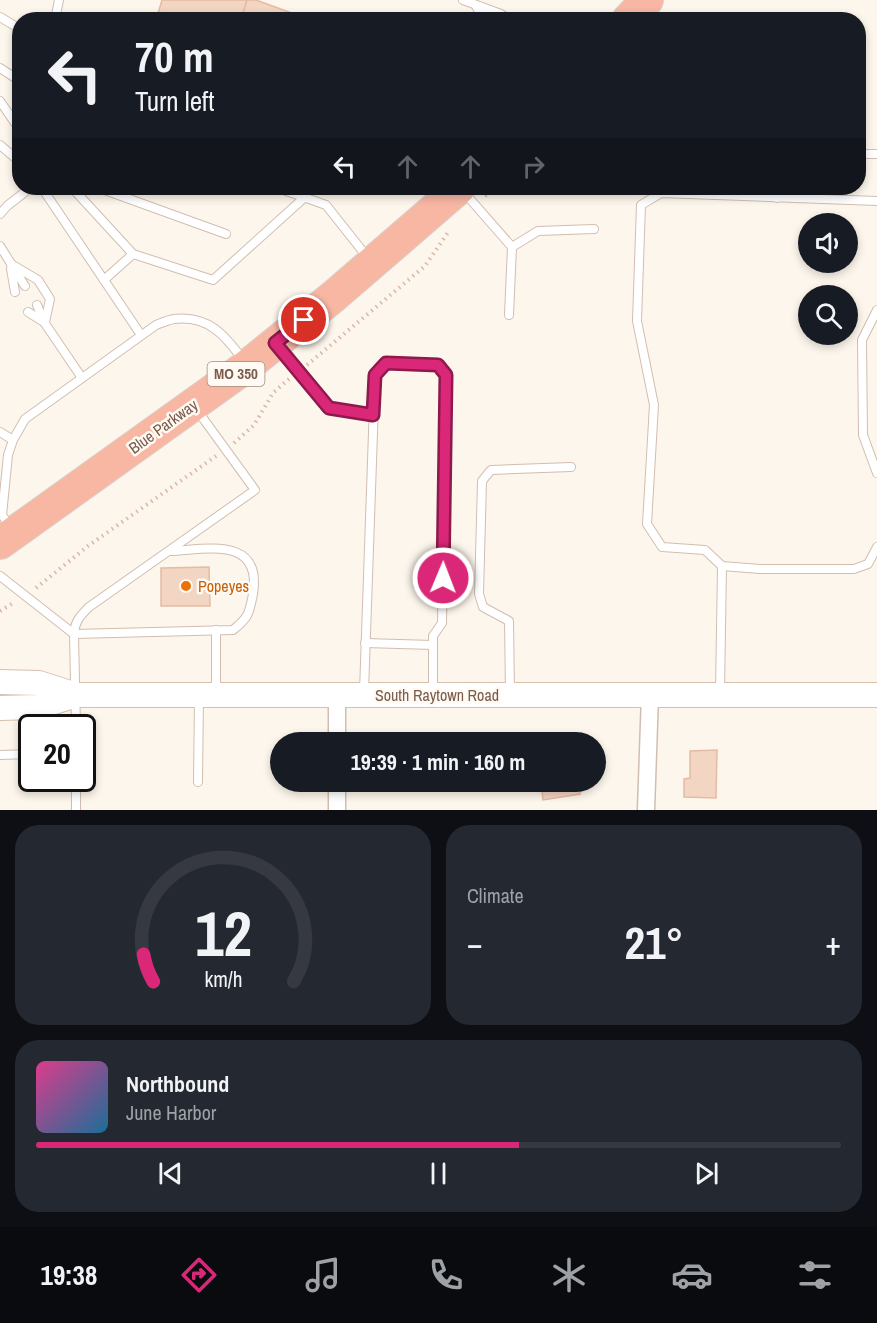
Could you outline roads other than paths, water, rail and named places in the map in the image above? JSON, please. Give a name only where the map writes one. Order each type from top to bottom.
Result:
[{"type":"highway","points":[[636,12],[647,0]]},
{"type":"highway","name":"Blue Parkway","points":[[7,538],[247,366],[334,296],[451,195]]},
{"type":"main road","points":[[0,682],[39,682],[76,695]]},
{"type":"main road","name":"South Raytown Road","points":[[0,708],[38,707],[76,695],[877,695]]},
{"type":"street","points":[[337,695],[337,732]]},
{"type":"street","points":[[646,810],[650,695]]},
{"type":"street","points":[[337,792],[337,810]]},
{"type":"lane","points":[[463,0],[495,12]]},
{"type":"lane","points":[[476,6],[479,12]]},
{"type":"lane","points":[[0,101],[12,119]]},
{"type":"lane","points":[[0,145],[12,155]]},
{"type":"lane","points":[[0,214],[21,195]]},
{"type":"lane","points":[[47,195],[141,335]]},
{"type":"lane","points":[[79,195],[134,254],[213,280],[305,197]]},
{"type":"lane","points":[[118,195],[226,234]]},
{"type":"lane","points":[[299,195],[326,205],[372,263]]},
{"type":"lane","points":[[465,195],[512,247],[509,315]]},
{"type":"lane","points":[[658,195],[640,205],[637,321],[654,405],[647,524],[662,548],[705,550],[722,566],[760,569],[854,569],[868,564],[877,547]]},
{"type":"lane","points":[[707,195],[877,201]]},
{"type":"lane","points":[[512,247],[538,231],[594,229]]},
{"type":"lane","points":[[0,246],[25,286]]},
{"type":"lane","points":[[104,280],[134,254]]},
{"type":"lane","points":[[10,264],[15,292]]},
{"type":"lane","points":[[10,264],[38,279],[50,299],[44,322]]},
{"type":"lane","points":[[37,305],[44,322],[82,378]]},
{"type":"lane","points":[[877,310],[862,340],[863,435],[877,472]]},
{"type":"lane","points":[[28,312],[44,322]]},
{"type":"lane","points":[[7,538],[2,515],[8,454],[25,419],[141,335],[156,325],[173,319],[200,321],[213,327],[229,341],[247,366]]},
{"type":"lane","points":[[275,343],[329,408],[373,415]]},
{"type":"lane","points":[[364,695],[375,375],[386,363],[438,365],[446,375],[442,624],[433,636],[433,695]]},
{"type":"lane","points":[[76,714],[74,634],[75,625],[80,616],[255,490],[194,404]]},
{"type":"lane","points":[[0,432],[13,440]]},
{"type":"lane","points":[[510,695],[509,621],[483,607],[479,594],[482,481],[491,470],[571,467]]},
{"type":"lane","points":[[0,576],[74,634],[233,630],[246,620],[254,584],[251,564],[243,555],[232,550],[216,549],[171,551]]},
{"type":"lane","points":[[720,695],[722,566]]},
{"type":"lane","points":[[198,782],[216,630]]},
{"type":"lane","points":[[365,643],[433,645]]},
{"type":"lane","points":[[0,755],[18,754]]},
{"type":"lane","points":[[76,792],[76,810]]},
{"type":"place","name":"Popeyes","points":[[186,586]]}]
